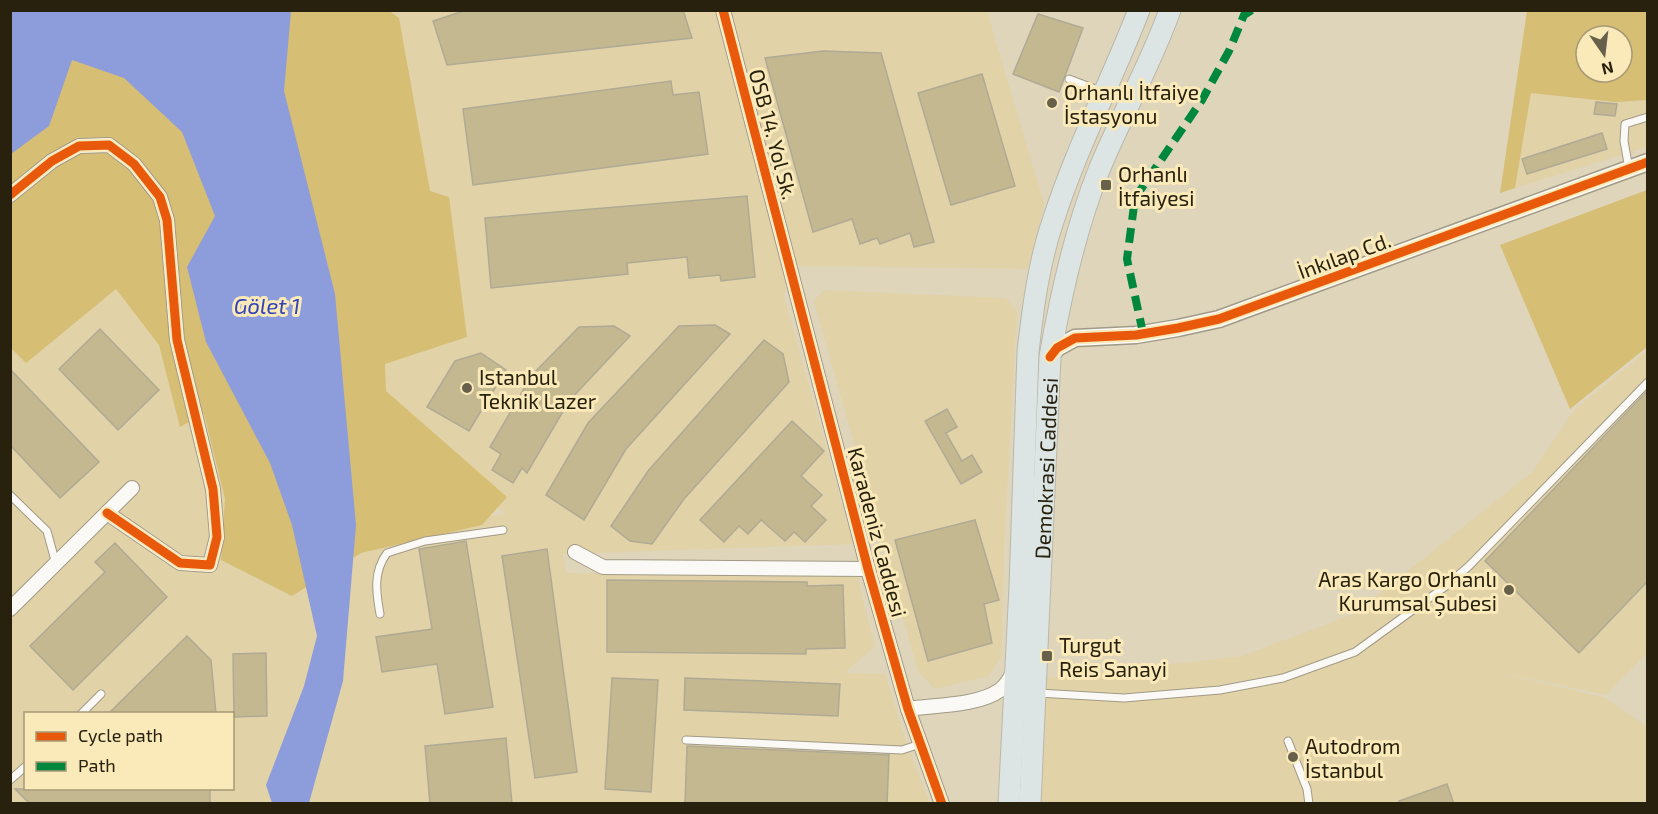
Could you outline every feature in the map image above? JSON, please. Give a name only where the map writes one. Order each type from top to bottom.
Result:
[{"type":"main road","name":"Demokrasi Caddesi","points":[[1009,804],[1028,352],[1036,294],[1045,250],[1059,201],[1139,10]]},
{"type":"main road","name":"Demokrasi Caddesi","points":[[1030,804],[1050,357],[1077,232],[1098,172],[1141,80],[1170,10]]},
{"type":"main road","points":[[1105,93],[1141,80]]},
{"type":"main road","points":[[1036,294],[1043,303],[1051,327],[1050,357]]},
{"type":"street","name":"OSB 14. Yol Sk.","points":[[723,10],[791,266]]},
{"type":"street","points":[[10,195],[52,161],[79,147],[109,145],[134,164],[160,196],[166,220],[177,340],[213,489],[216,537],[210,565],[180,563],[107,513]]},
{"type":"street","name":"İnkılap Cd.","points":[[1050,357],[1066,341],[1075,338],[1143,333],[1219,318],[1647,162]]},
{"type":"street","name":"Karadeniz Caddesi","points":[[791,266],[868,569],[908,709],[942,804]]},
{"type":"street","points":[[1061,302],[1064,321],[1070,330],[1093,338]]},
{"type":"street","points":[[10,609],[132,488]]},
{"type":"street","name":"Karadeniz Caddesi","points":[[575,552],[603,567],[868,569]]},
{"type":"street","points":[[908,709],[977,700],[990,696],[1002,689],[1016,666]]},
{"type":"lane","points":[[1069,79],[1105,93]]},
{"type":"lane","points":[[1629,169],[1624,141],[1625,124],[1647,117]]},
{"type":"lane","points":[[1036,693],[1124,698],[1220,690],[1283,678],[1355,651],[1446,586],[1469,566],[1647,382]]},
{"type":"lane","points":[[10,495],[46,531],[56,564]]},
{"type":"lane","points":[[380,614],[376,577],[378,567],[387,553],[425,541],[503,530]]},
{"type":"lane","points":[[83,712],[101,694]]},
{"type":"lane","points":[[686,740],[902,750],[920,744]]},
{"type":"lane","points":[[1288,741],[1307,789],[1309,804]]},
{"type":"lane","points":[[10,780],[24,768]]},
{"type":"shaded area","points":[[388,10],[399,18],[430,191],[449,197],[467,337],[385,364],[386,391],[507,497],[482,525],[361,553],[292,596],[221,560],[225,499],[204,414],[180,427],[159,345],[116,289],[26,363],[11,348],[10,11]]},
{"type":"shaded area","points":[[10,11],[987,11],[1044,204],[1028,269],[791,266],[784,296],[853,544],[563,554],[566,573],[857,575],[875,647],[844,673],[885,674],[907,745],[930,803],[11,803]],"holes":[[[378,395],[505,514],[365,531]]]},
{"type":"shaded area","points":[[1527,11],[1647,11],[1647,100],[1616,102],[1531,93],[1515,188],[1500,193]]},
{"type":"shaded area","points":[[1531,92],[1616,102],[1647,100],[1647,147],[1515,188]]},
{"type":"shaded area","points":[[1647,190],[1647,347],[1570,409],[1500,245]]},
{"type":"shaded area","points":[[824,290],[1005,298],[1017,311],[1004,547],[1001,656],[989,676],[935,689],[918,671],[814,301]]},
{"type":"shaded area","points":[[1647,351],[1647,653],[1606,695],[1484,669],[1606,698],[1647,727],[1647,803],[1039,804],[1042,766],[1045,765],[1042,765],[1047,678],[1242,656],[1354,614],[1532,472],[1575,409]]},
{"type":"water","name":"Gölet 1","points":[[11,10],[291,11],[284,91],[335,294],[356,525],[343,681],[309,803],[272,803],[266,785],[304,686],[317,636],[292,525],[270,463],[206,342],[187,267],[215,216],[182,132],[124,78],[72,60],[49,126],[11,154]]},
{"type":"building","points":[[467,10],[683,10],[692,38],[447,65],[433,21]]},
{"type":"building","points":[[1038,14],[1083,28],[1059,92],[1013,74]]},
{"type":"building","points":[[823,51],[881,53],[934,242],[914,247],[910,233],[880,244],[877,238],[860,244],[852,219],[813,232],[765,58]]},
{"type":"building","points":[[982,74],[1015,186],[951,205],[918,93]]},
{"type":"building","points":[[671,81],[673,95],[699,92],[708,154],[473,185],[463,109]]},
{"type":"building","points":[[1596,102],[1617,104],[1615,116],[1594,114]]},
{"type":"building","points":[[1602,133],[1607,149],[1527,174],[1522,159]]},
{"type":"building","points":[[747,196],[755,277],[721,281],[720,275],[689,278],[687,257],[627,263],[628,274],[491,288],[485,218]]},
{"type":"building","points":[[715,325],[730,334],[626,449],[584,520],[546,495],[588,423],[679,326]]},
{"type":"building","points":[[614,326],[630,336],[569,401],[527,473],[522,468],[513,483],[492,470],[501,454],[490,447],[532,375],[579,327]]},
{"type":"building","points":[[100,329],[159,390],[118,430],[59,369]]},
{"type":"building","points":[[764,340],[783,354],[789,382],[684,499],[652,544],[630,541],[611,526],[648,471]]},
{"type":"building","name":"Istanbul Teknik Lazer","points":[[481,353],[506,370],[469,431],[427,407],[455,361]]},
{"type":"building","points":[[10,369],[99,462],[60,498],[10,445]]},
{"type":"building","points":[[1647,391],[1647,582],[1579,653],[1485,561]]},
{"type":"building","points":[[947,409],[957,427],[946,433],[962,461],[972,455],[982,472],[961,484],[925,421]]},
{"type":"building","points":[[792,421],[824,451],[801,476],[822,495],[811,506],[826,520],[805,542],[794,532],[785,541],[761,520],[748,534],[739,526],[724,542],[700,520]]},
{"type":"building","points":[[975,520],[999,600],[984,604],[992,643],[928,661],[895,540]]},
{"type":"building","points":[[466,541],[493,707],[445,714],[437,664],[382,672],[376,637],[432,629],[419,549]]},
{"type":"building","points":[[115,543],[167,597],[73,690],[30,646],[105,572],[95,562]]},
{"type":"building","points":[[547,549],[577,772],[535,778],[502,556]]},
{"type":"building","points":[[607,580],[807,582],[807,586],[843,585],[845,648],[806,649],[806,654],[607,652]]},
{"type":"building","points":[[187,636],[211,660],[216,712],[110,712]]},
{"type":"building","points":[[266,653],[267,716],[234,717],[233,654]]},
{"type":"building","points":[[612,678],[658,680],[651,792],[605,789]]},
{"type":"building","points":[[685,678],[840,684],[838,716],[684,710]]},
{"type":"building","points":[[506,738],[512,804],[430,804],[425,746]]},
{"type":"building","points":[[687,746],[889,755],[887,804],[685,804]]},
{"type":"building","points":[[1447,784],[1454,804],[1399,804],[1399,801]]},
{"type":"building","points":[[15,789],[210,790],[210,804],[30,804]]},
{"type":"marked path","points":[[1143,333],[1127,259],[1135,198],[1202,100],[1229,51],[1244,15],[1252,10]]},
{"type":"cycle path","points":[[723,10],[868,569],[908,709],[942,804]]},
{"type":"cycle path","points":[[10,195],[52,161],[79,146],[109,145],[134,164],[160,197],[167,220],[177,340],[213,489],[217,537],[210,565],[180,563],[107,513]]},
{"type":"cycle path","points":[[1050,357],[1057,348],[1075,338],[1136,335],[1219,319],[1648,162]]},
{"type":"place","name":"Orhanlı İtfaiye İstasyonu","points":[[1052,103]]},
{"type":"place","name":"Orhanlı İtfaiyesi","points":[[1106,185]]},
{"type":"place","name":"Istanbul Teknik Lazer","points":[[467,388]]},
{"type":"place","name":"Aras Kargo Orhanlı Kurumsal Şubesi","points":[[1509,590]]},
{"type":"place","name":"Turgut Reis Sanayi","points":[[1047,656]]},
{"type":"place","name":"Autodrom İstanbul","points":[[1293,757]]}]
